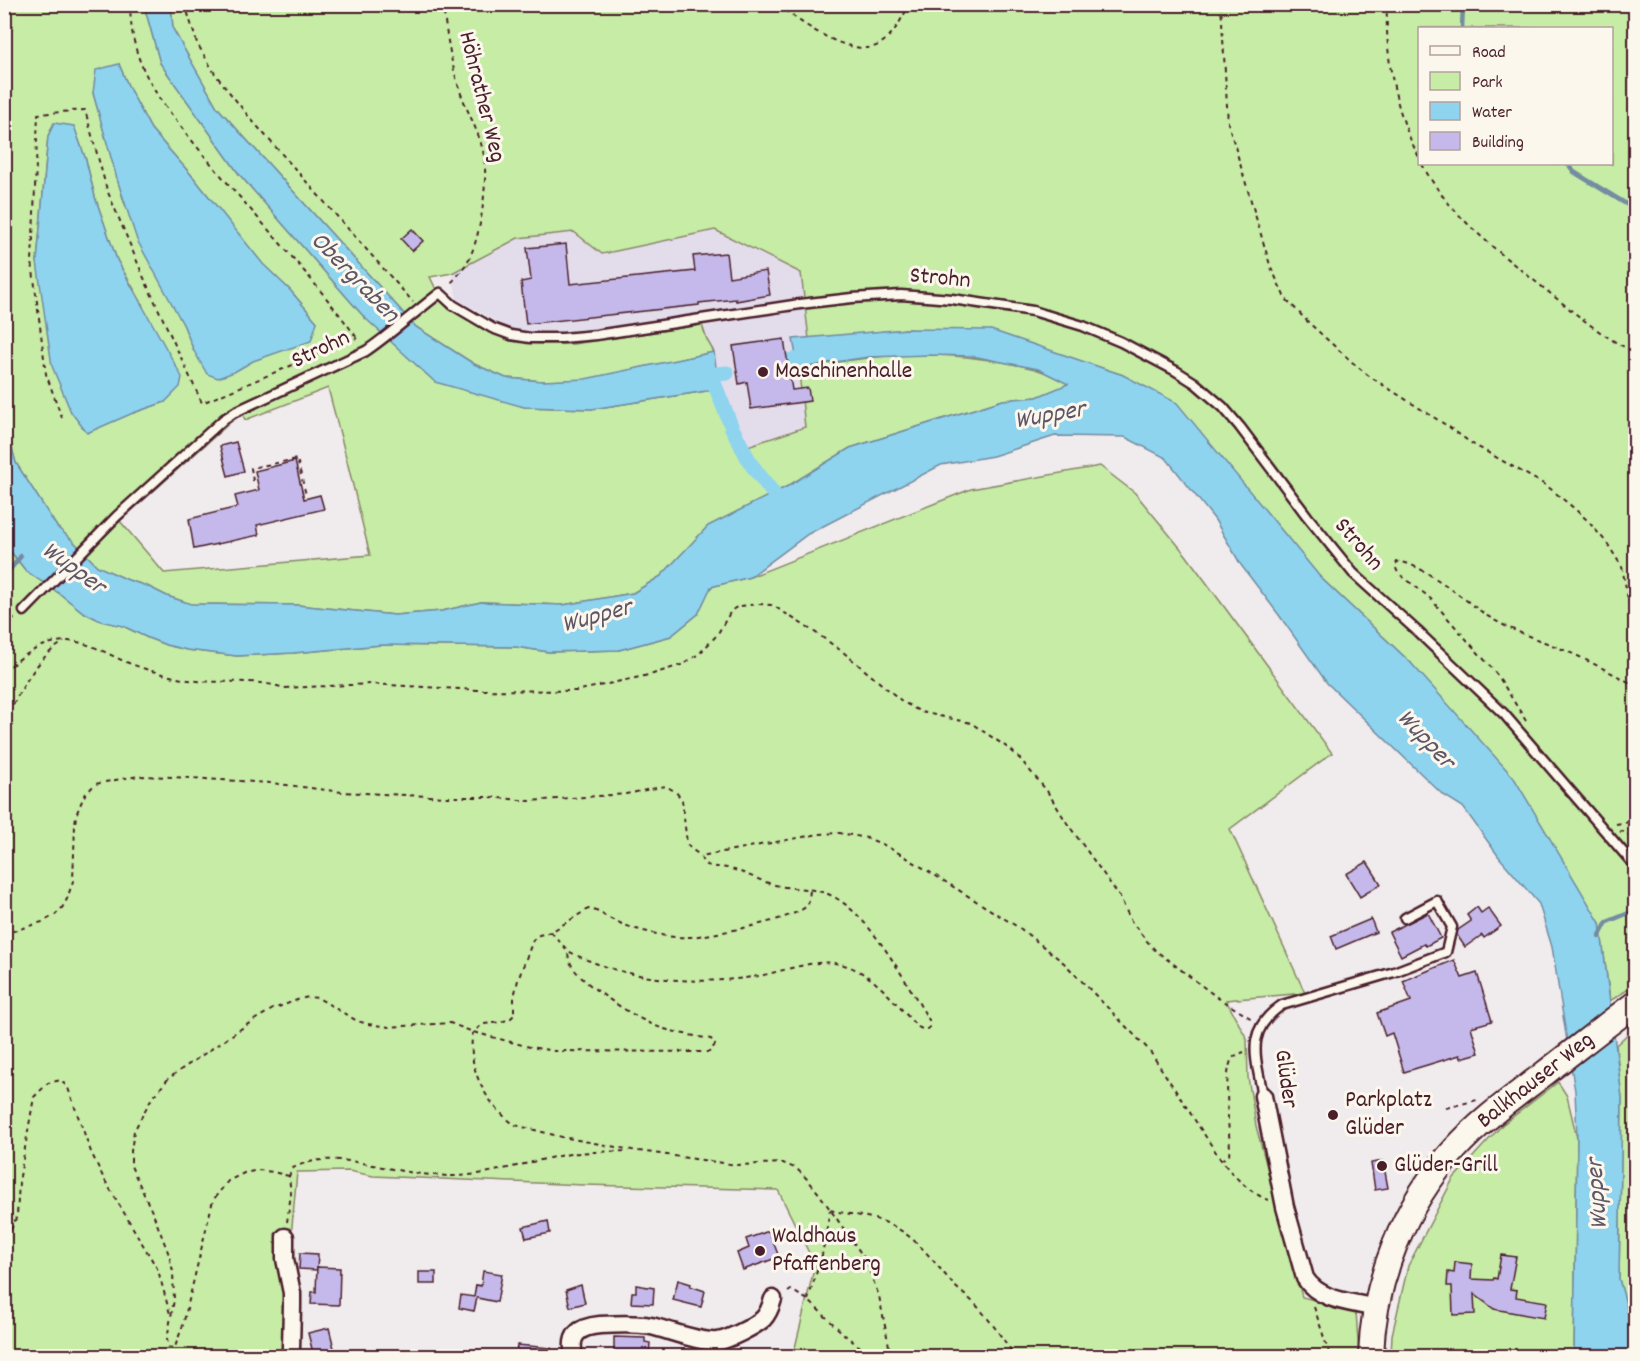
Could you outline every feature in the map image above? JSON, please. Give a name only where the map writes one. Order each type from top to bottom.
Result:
[{"type":"main road","name":"Balkhauser Weg","points":[[1371,1356],[1376,1308],[1384,1276],[1394,1246],[1422,1191],[1454,1150],[1474,1130],[1633,1005]]},
{"type":"street","name":"Glüder","points":[[1263,1095],[1285,1207],[1305,1278]]},
{"type":"street","points":[[285,1237],[285,1259],[292,1293],[290,1356]]},
{"type":"street","points":[[1305,1278],[1310,1286],[1323,1295],[1376,1308]]},
{"type":"street","points":[[573,1356],[572,1342],[578,1332],[587,1326],[622,1324],[649,1326],[706,1341],[732,1338],[763,1319],[773,1299]]},
{"type":"lane","name":"Strohn","points":[[24,610],[103,530],[205,435],[235,412],[366,351],[440,293],[453,305],[492,328],[511,335],[530,338],[596,335],[800,304],[901,295],[952,299],[1033,311],[1106,335],[1176,370],[1223,407],[1353,573],[1504,714],[1635,867]]},
{"type":"lane","name":"Glüder","points":[[1263,1095],[1255,1047],[1261,1024],[1270,1014],[1282,1005],[1394,972],[1446,952],[1452,927],[1437,901],[1405,918]]},
{"type":"path","points":[[130,4],[137,54],[160,99],[226,182],[324,293],[366,351]]},
{"type":"path","points":[[184,4],[196,43],[215,74],[249,117],[418,310]]},
{"type":"path","name":"Höhrather Weg","points":[[440,293],[467,262],[473,248],[483,201],[484,166],[481,145],[453,66],[443,4]]},
{"type":"path","points":[[778,4],[820,33],[847,46],[864,49],[878,45],[888,38],[910,4]]},
{"type":"path","points":[[1221,4],[1228,123],[1270,265],[1285,298],[1322,335],[1369,376],[1471,443],[1547,486],[1587,520],[1612,549],[1622,567],[1635,632]]},
{"type":"path","points":[[1387,4],[1388,45],[1397,100],[1418,157]]},
{"type":"path","points":[[62,418],[46,374],[32,262],[38,114],[85,110],[107,190],[144,278],[202,403],[357,338]]},
{"type":"path","points":[[1423,165],[1435,187],[1453,209],[1511,263],[1586,322],[1635,353]]},
{"type":"path","points":[[253,481],[251,468],[297,459],[306,495]]},
{"type":"path","points":[[1530,726],[1490,666],[1429,597],[1396,571],[1397,562],[1405,562],[1423,571],[1503,625],[1595,664],[1635,686]]},
{"type":"path","points":[[4,672],[34,650],[67,641],[88,646],[147,669],[200,682],[256,683],[284,688],[372,684],[477,690],[576,691],[647,676],[684,664],[700,653],[717,635],[735,608],[767,605],[777,608],[843,652],[903,702],[921,712],[971,723],[1001,742],[1021,760],[1047,791],[1120,897],[1131,921],[1146,940],[1162,956],[1218,998],[1261,1024]]},
{"type":"path","points":[[4,720],[43,659],[67,641]]},
{"type":"path","points":[[4,934],[49,918],[62,908],[68,899],[74,881],[76,815],[89,788],[103,781],[139,776],[271,783],[342,792],[490,797],[530,801],[626,794],[666,786],[672,788],[681,797],[687,844],[701,856],[702,863],[726,868],[762,881],[821,892],[839,900],[868,928],[893,963],[930,1024],[925,1030],[917,1027],[867,976],[839,963],[818,964],[745,978],[687,980],[639,975],[585,960],[568,951],[551,932]]},
{"type":"path","points":[[1601,828],[1635,821]]},
{"type":"path","points":[[701,856],[819,834],[840,833],[874,841],[904,856],[1021,929],[1064,963],[1149,1050],[1221,1160],[1240,1183],[1260,1196],[1285,1207]]},
{"type":"path","points":[[472,1032],[483,1024],[502,1022],[514,1015],[516,989],[533,940],[539,935],[551,932],[588,909],[600,912],[626,926],[653,934],[677,937],[700,936],[765,922],[798,911],[808,905],[810,891]]},
{"type":"path","points":[[289,1176],[259,1170],[244,1173],[228,1181],[213,1200],[183,1325],[175,1347],[169,1348],[167,1340],[174,1300],[173,1271],[154,1216],[131,1166],[134,1131],[150,1101],[168,1079],[254,1020],[273,1009],[308,997],[318,998],[357,1021],[379,1026],[450,1023],[472,1032],[554,1051],[709,1052],[715,1045],[711,1040],[663,1029],[623,1008],[598,991],[574,969],[568,959],[568,951]]},
{"type":"path","points":[[472,1032],[472,1058],[477,1077],[487,1097],[515,1125],[562,1137],[632,1150],[737,1165],[783,1163],[797,1169],[808,1180],[865,1259],[879,1296],[891,1356]]},
{"type":"path","points":[[1221,1160],[1229,1155],[1230,1148],[1227,1087],[1229,1066],[1235,1056],[1255,1047]]},
{"type":"path","points":[[4,1235],[10,1232],[17,1216],[19,1182],[34,1097],[48,1083],[62,1080],[68,1088],[91,1152],[104,1179],[158,1270],[171,1317]]},
{"type":"path","points":[[285,1237],[291,1194],[289,1176],[293,1168],[299,1165],[323,1160],[352,1162],[415,1173],[451,1176],[503,1170],[566,1154],[632,1150]]},
{"type":"path","points":[[808,1300],[822,1255],[830,1210]]},
{"type":"path","points":[[830,1210],[880,1221],[904,1233],[976,1305],[1015,1356]]},
{"type":"path","points":[[1305,1278],[1330,1356]]},
{"type":"path","points":[[773,1299],[791,1290],[808,1300],[847,1337],[872,1356]]},
{"type":"shaded area","points":[[715,230],[801,273],[809,339],[793,337],[805,427],[736,450],[709,351],[713,351],[699,314],[614,327],[515,332],[457,299],[452,273],[517,238],[574,232],[602,254]]},
{"type":"green space","points":[[4,5],[144,5],[160,63],[239,174],[365,318],[524,407],[592,409],[719,389],[736,450],[805,427],[799,373],[825,364],[875,357],[921,355],[967,357],[1035,369],[1069,384],[1037,397],[1003,400],[850,448],[788,486],[708,526],[661,576],[633,593],[563,605],[481,602],[442,611],[395,615],[297,605],[191,604],[97,566],[57,527],[16,463],[4,419]],"holes":[[[119,64],[151,129],[194,178],[263,265],[290,290],[317,322],[234,372],[194,351],[124,202],[93,93]],[[54,123],[74,127],[117,260],[142,303],[165,402],[133,413],[37,262],[48,136]],[[328,388],[370,555],[164,573],[120,521],[242,412],[245,420]]]},
{"type":"green space","points":[[171,5],[1635,5],[1635,985],[1610,1001],[1600,923],[1411,663],[1321,578],[1123,375],[1086,363],[907,329],[809,339],[801,273],[715,230],[602,254],[574,232],[518,238],[452,273],[430,277],[442,301],[449,309],[510,341],[573,344],[702,325],[714,352],[585,380],[543,381],[506,378],[474,364],[416,327],[217,107],[173,29]]},
{"type":"green space","points":[[1100,466],[1135,493],[1186,555],[1332,753],[1230,829],[1305,993],[1226,1000],[1247,1039],[1248,1077],[1256,1126],[1302,1297],[1356,1311],[1359,1356],[793,1356],[815,1265],[778,1190],[373,1176],[349,1171],[297,1172],[291,1237],[275,1234],[287,1294],[285,1356],[5,1356],[4,544],[26,571],[83,612],[166,645],[187,650],[237,656],[381,645],[516,647],[549,652],[619,650],[671,636],[698,614],[710,587],[750,577],[971,489]]},
{"type":"green space","points":[[1635,1027],[1635,1336],[1619,1279],[1622,1098],[1616,1045]]},
{"type":"green space","points":[[1558,1082],[1567,1096],[1577,1138],[1574,1356],[1391,1356],[1392,1335],[1408,1266],[1453,1179],[1502,1125]]},
{"type":"water","points":[[144,5],[171,5],[173,29],[217,107],[416,327],[474,364],[506,378],[543,381],[585,379],[714,352],[719,389],[592,409],[524,407],[435,382],[365,318],[239,174],[160,63]]},
{"type":"water","points":[[119,64],[151,129],[194,178],[263,264],[290,290],[317,322],[311,341],[253,361],[218,378],[207,374],[184,326],[137,240],[117,179],[93,93],[96,70]]},
{"type":"water","points":[[54,123],[74,126],[117,260],[182,377],[180,387],[165,402],[87,433],[71,412],[52,366],[37,262],[48,136]]},
{"type":"water","name":"Wupper","points":[[907,329],[991,330],[1123,375],[1177,403],[1321,578],[1411,663],[1514,778],[1600,923],[1622,1098],[1619,1279],[1635,1336],[1635,1356],[1574,1356],[1577,1138],[1575,1091],[1552,947],[1539,904],[1499,857],[1463,807],[1442,794],[1327,683],[1241,565],[1215,520],[1166,458],[1125,437],[1055,436],[993,456],[941,465],[808,534],[750,577],[711,587],[698,614],[671,636],[619,650],[549,652],[516,647],[381,645],[237,656],[187,650],[166,645],[83,612],[26,571],[5,544],[4,419],[16,463],[57,527],[97,566],[191,604],[297,605],[395,615],[442,611],[481,602],[563,605],[633,593],[661,576],[708,526],[788,486],[850,448],[1003,400],[1037,397],[1068,384],[1038,369],[972,356],[869,357],[814,365],[799,373],[793,339]]},
{"type":"building","points":[[412,229],[423,241],[412,251],[401,239]]},
{"type":"building","points":[[566,244],[570,284],[695,271],[693,256],[726,253],[729,277],[766,271],[770,295],[736,301],[736,299],[699,303],[699,305],[526,324],[521,282],[531,280],[527,248]]},
{"type":"building","name":"Maschinenhalle","points":[[784,339],[792,390],[808,388],[810,401],[751,409],[747,382],[739,384],[733,346]]},
{"type":"building","points":[[236,442],[244,471],[228,476],[220,446]]},
{"type":"building","points":[[295,461],[304,499],[320,495],[324,509],[257,525],[259,535],[194,549],[189,519],[238,507],[235,496],[259,490],[255,471]]},
{"type":"building","points":[[1367,862],[1381,884],[1360,897],[1346,874]]},
{"type":"building","points":[[1477,907],[1481,913],[1488,908],[1501,926],[1465,947],[1457,935],[1458,930],[1471,921],[1467,915]]},
{"type":"building","points":[[1428,913],[1441,938],[1401,956],[1389,932]]},
{"type":"building","points":[[1371,919],[1376,932],[1336,949],[1331,936]]},
{"type":"building","points":[[1454,960],[1462,978],[1477,973],[1492,1021],[1471,1027],[1479,1053],[1461,1058],[1460,1055],[1404,1072],[1392,1033],[1385,1036],[1377,1013],[1411,1001],[1403,981]]},
{"type":"building","points":[[1383,1161],[1388,1188],[1375,1190],[1371,1163]]},
{"type":"building","points":[[548,1221],[550,1233],[526,1238],[523,1227]]},
{"type":"building","name":"Waldhaus Pfaffenberg","points":[[769,1231],[779,1257],[743,1270],[737,1253],[749,1248],[746,1239]]},
{"type":"building","points":[[300,1253],[318,1254],[317,1270],[299,1269]]},
{"type":"building","points":[[1501,1255],[1516,1257],[1510,1289],[1517,1290],[1516,1297],[1547,1302],[1544,1318],[1494,1309],[1474,1294],[1475,1314],[1453,1315],[1452,1286],[1447,1286],[1448,1272],[1454,1273],[1455,1262],[1472,1264],[1471,1279],[1493,1280],[1497,1279]]},
{"type":"building","points":[[317,1267],[340,1268],[339,1305],[311,1304],[312,1292],[316,1292]]},
{"type":"building","points":[[483,1271],[502,1274],[497,1302],[477,1298],[474,1311],[459,1308],[461,1295],[474,1297],[476,1285],[481,1286]]},
{"type":"building","points":[[419,1272],[436,1272],[436,1284],[419,1284]]},
{"type":"building","points":[[678,1280],[705,1291],[701,1307],[673,1300]]},
{"type":"building","points":[[581,1285],[585,1303],[570,1307],[566,1290]]},
{"type":"building","points":[[636,1285],[654,1288],[653,1304],[631,1303],[632,1292],[636,1292]]},
{"type":"building","points":[[329,1328],[336,1356],[324,1356],[323,1351],[313,1353],[308,1333]]},
{"type":"building","points":[[614,1337],[645,1338],[645,1342],[650,1343],[649,1356],[614,1354]]},
{"type":"building","points":[[517,1345],[551,1348],[550,1356],[516,1356]]},
{"type":"waterway","points":[[1462,27],[1463,4]]},
{"type":"waterway","points":[[1569,165],[1574,172],[1636,210]]},
{"type":"waterway","points":[[787,361],[817,357]]},
{"type":"waterway","name":"Obergraben","points":[[697,376],[727,373]]},
{"type":"waterway","points":[[711,375],[732,428],[751,464],[786,510]]},
{"type":"waterway","points":[[4,577],[21,556]]},
{"type":"waterway","points":[[1599,937],[1607,922],[1636,910]]},
{"type":"place","name":"Maschinenhalle","points":[[763,372]]},
{"type":"place","name":"Parkplatz Glüder","points":[[1333,1115]]},
{"type":"place","name":"Glüder-Grill","points":[[1382,1166]]},
{"type":"place","name":"Waldhaus Pfaffenberg","points":[[760,1251]]}]
